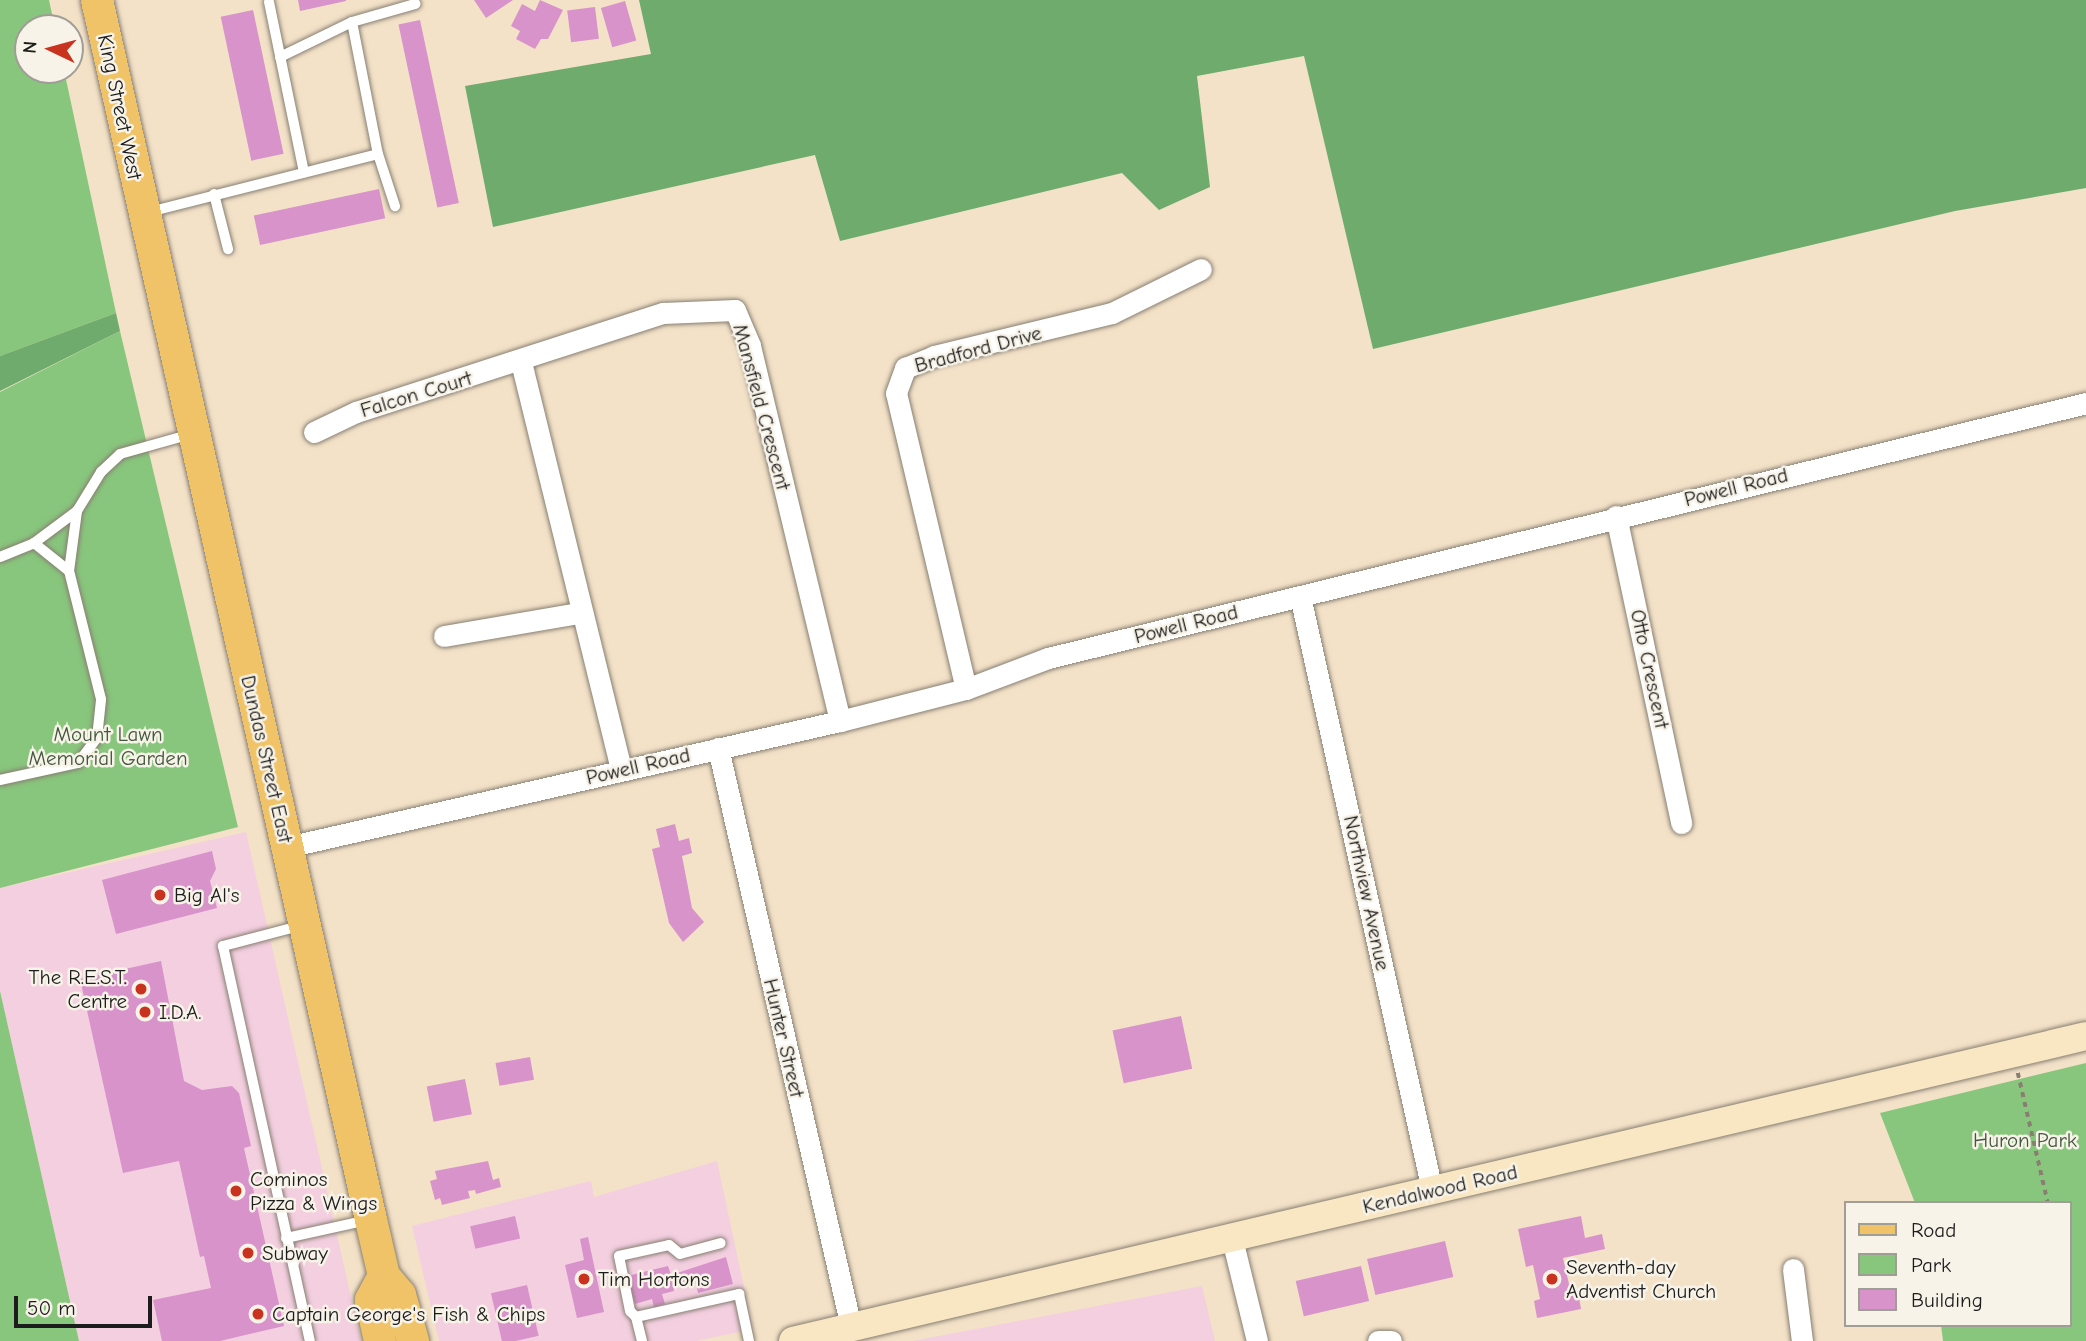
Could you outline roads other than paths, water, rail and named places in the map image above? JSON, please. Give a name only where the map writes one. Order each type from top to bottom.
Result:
[{"type":"main road","name":"King Street West","points":[[97,0],[146,228]]},
{"type":"main road","name":"Dundas Street East","points":[[146,228],[384,1276],[400,1295],[413,1341]]},
{"type":"main road","points":[[380,1341],[371,1300],[384,1276]]},
{"type":"street","name":"Bradford Drive","points":[[966,689],[896,393],[905,368],[934,356],[1112,313],[1201,269]]},
{"type":"street","name":"Mansfield Crescent","points":[[521,362],[663,313],[735,310],[750,346],[840,721]]},
{"type":"street","name":"Falcon Court","points":[[314,432],[356,412],[521,362]]},
{"type":"street","points":[[521,362],[579,613],[621,770]]},
{"type":"street","name":"Powell Road","points":[[287,847],[840,721],[966,689],[1048,658],[1616,516],[2086,403]]},
{"type":"street","name":"Otto Crescent","points":[[1616,516],[1681,823]]},
{"type":"street","name":"Northview Avenue","points":[[1300,596],[1432,1191]]},
{"type":"street","points":[[444,636],[579,613]]},
{"type":"street","name":"Hunter Street","points":[[718,748],[851,1327]]},
{"type":"street","name":"Kendalwood Road","points":[[793,1341],[2086,1036]]},
{"type":"street","points":[[1232,1239],[1257,1341]]},
{"type":"street","points":[[1793,1269],[1802,1341]]},
{"type":"street","points":[[1378,1341],[1391,1341]]},
{"type":"lane","points":[[269,2],[304,172]]},
{"type":"lane","points":[[280,57],[352,22],[415,4]]},
{"type":"lane","points":[[352,22],[378,154],[395,205]]},
{"type":"lane","points":[[146,228],[214,194],[378,154]]},
{"type":"lane","points":[[214,194],[228,249]]},
{"type":"lane","points":[[0,557],[34,543],[77,511],[101,472],[120,454],[193,433]]},
{"type":"lane","points":[[0,780],[78,763],[97,738],[101,699],[69,571],[77,511]]},
{"type":"lane","points":[[34,543],[69,571]]},
{"type":"lane","points":[[305,925],[223,946],[310,1341]]},
{"type":"lane","points":[[286,1238],[371,1220]]},
{"type":"lane","points":[[642,1341],[636,1317],[630,1311],[619,1256],[669,1245],[680,1254],[721,1243]]},
{"type":"lane","points":[[636,1317],[739,1294],[749,1341]]},
{"type":"place","name":"Big Al's","points":[[160,895]]},
{"type":"place","name":"The R.E.S.T. Centre","points":[[141,989]]},
{"type":"place","name":"I.D.A.","points":[[145,1012]]},
{"type":"place","name":"Cominos Pizza & Wings","points":[[236,1191]]},
{"type":"place","name":"Subway","points":[[248,1253]]},
{"type":"place","name":"Tim Hortons","points":[[584,1279]]},
{"type":"place","name":"Seventh-day Adventist Church","points":[[1552,1279]]},
{"type":"place","name":"Captain George's Fish & Chips","points":[[258,1314]]},
{"type":"park label","name":"Mount Lawn Memorial Garden","points":[[108,746]]},
{"type":"park label","name":"Huron Park","points":[[2025,1140]]}]
